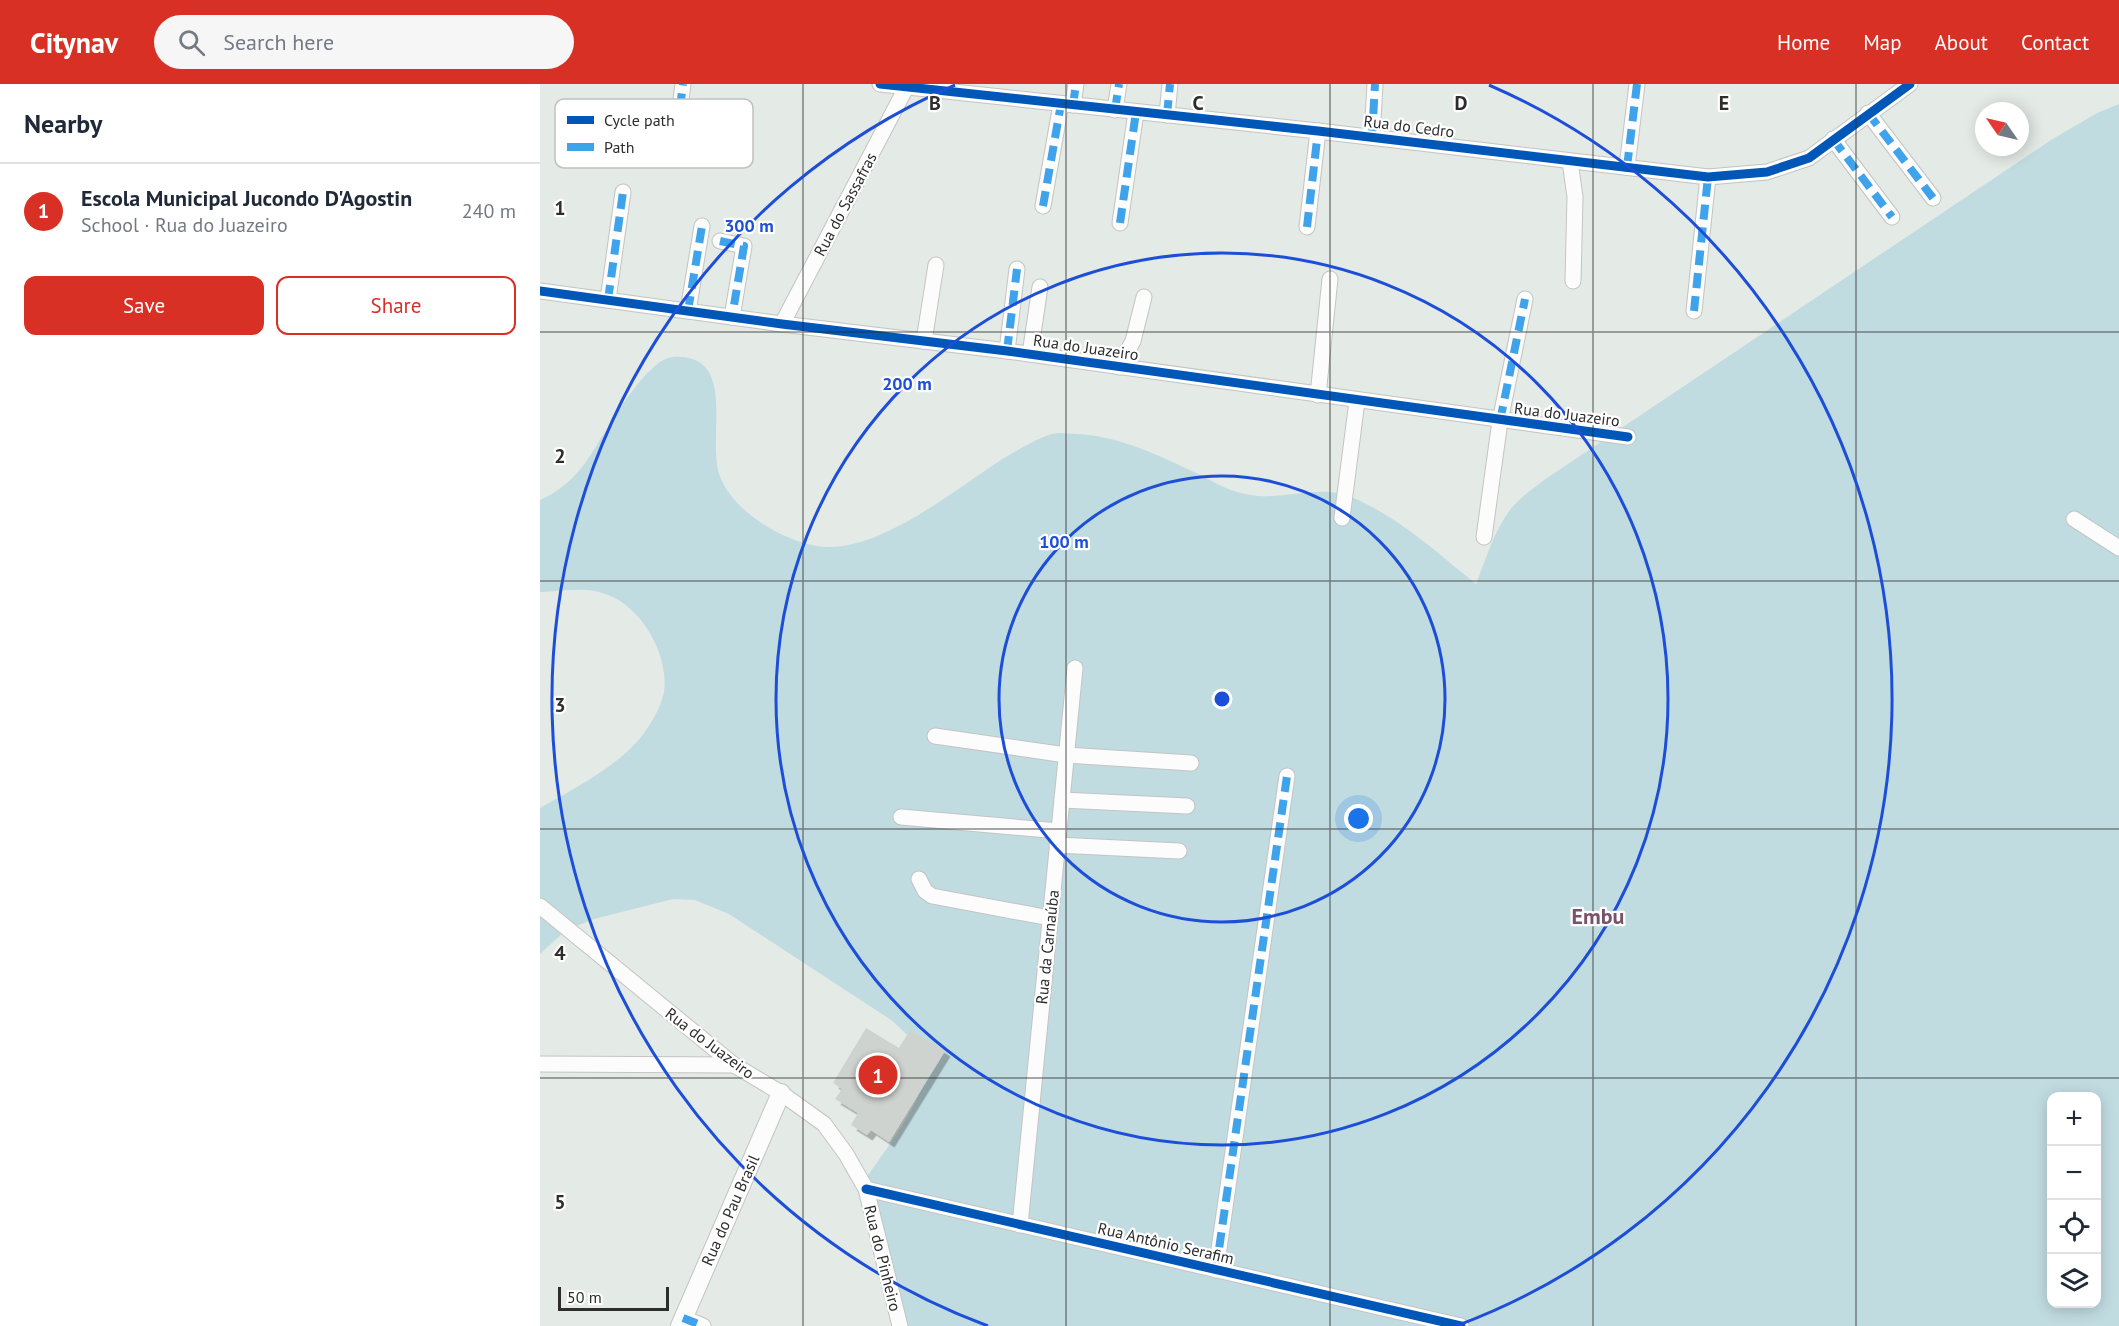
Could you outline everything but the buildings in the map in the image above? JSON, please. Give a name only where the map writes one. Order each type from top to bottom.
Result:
[{"type":"street","points":[[681,99],[683,84]]},
{"type":"street","name":"Rua do Cedro","points":[[880,84],[1372,137],[1708,177],[1767,172],[1809,158],[1910,84]]},
{"type":"street","points":[[1043,206],[1067,105],[1076,84]]},
{"type":"street","points":[[1115,110],[1119,84]]},
{"type":"street","points":[[1167,115],[1170,84]]},
{"type":"street","points":[[1372,137],[1375,84]]},
{"type":"street","points":[[1627,167],[1637,84]]},
{"type":"street","name":"Rua do Sassafras","points":[[782,324],[907,86]]},
{"type":"street","points":[[1120,223],[1136,112]]},
{"type":"street","points":[[1868,113],[1933,198]]},
{"type":"street","points":[[1306,226],[1318,131]]},
{"type":"street","points":[[1833,139],[1892,217]]},
{"type":"street","points":[[1570,160],[1575,197],[1573,281]]},
{"type":"street","points":[[1694,311],[1708,177]]},
{"type":"street","points":[[608,300],[623,192]]},
{"type":"street","points":[[688,311],[702,226]]},
{"type":"street","points":[[720,241],[744,246],[732,317]]},
{"type":"street","points":[[924,341],[936,265]]},
{"type":"street","points":[[1007,351],[1017,269]]},
{"type":"street","points":[[1318,395],[1330,279]]},
{"type":"street","points":[[1030,354],[1040,287]]},
{"type":"street","name":"Rua do Juazeiro","points":[[540,291],[782,324],[1030,354],[1628,437]]},
{"type":"street","points":[[1119,367],[1133,341],[1144,297]]},
{"type":"street","points":[[1484,537],[1500,421],[1525,299]]},
{"type":"street","points":[[1342,518],[1357,401]]},
{"type":"street","points":[[2074,519],[2119,548]]},
{"type":"street","name":"Rua da Carnaúba","points":[[1020,1225],[1075,668]]},
{"type":"street","points":[[934,736],[1066,755],[1191,763]]},
{"type":"street","points":[[1216,1270],[1287,776]]},
{"type":"street","points":[[1062,801],[1187,806]]},
{"type":"street","points":[[901,817],[1179,851]]},
{"type":"street","points":[[919,879],[925,891],[932,896],[1050,918]]},
{"type":"street","name":"Rua do Juazeiro","points":[[540,906],[734,1065],[781,1093],[824,1124],[846,1154],[866,1189]]},
{"type":"street","points":[[540,1064],[734,1065]]},
{"type":"street","name":"Rua do Pau Brasil","points":[[682,1322],[781,1093]]},
{"type":"street","name":"Rua Antônio Serafim","points":[[866,1189],[1461,1326]]},
{"type":"street","name":"Rua do Pinheiro","points":[[866,1189],[900,1326]]},
{"type":"street","points":[[682,1322],[702,1326]]},
{"type":"shaded area","points":[[2119,104],[2119,1326],[905,1326],[865,1180],[903,1124],[920,1091],[924,1077],[924,1065],[907,1035],[891,1020],[729,914],[695,900],[673,899],[594,919],[566,930],[540,954],[540,808],[610,766],[634,745],[647,729],[658,709],[664,692],[664,678],[658,649],[651,635],[642,622],[621,601],[592,591],[540,592],[540,500],[560,489],[576,474],[637,385],[662,361],[673,357],[694,360],[707,369],[714,384],[717,463],[721,479],[737,503],[749,513],[775,531],[804,543],[817,546],[840,546],[864,541],[889,531],[1034,441],[1055,433],[1064,433],[1091,435],[1122,442],[1168,460],[1229,489],[1251,495],[1312,492],[1342,494],[1374,508],[1405,527],[1476,584],[1504,518],[1514,505],[1532,489],[2051,140],[2097,113]]},
{"type":"marked path","points":[[681,99],[683,84]]},
{"type":"marked path","points":[[1073,105],[1076,84]]},
{"type":"marked path","points":[[1115,110],[1119,84]]},
{"type":"marked path","points":[[1167,115],[1170,84]]},
{"type":"marked path","points":[[1372,137],[1375,84]]},
{"type":"marked path","points":[[1627,167],[1637,84]]},
{"type":"marked path","points":[[1043,206],[1061,104]]},
{"type":"marked path","points":[[1120,223],[1136,112]]},
{"type":"marked path","points":[[1868,113],[1933,198]]},
{"type":"marked path","points":[[1307,227],[1318,131]]},
{"type":"marked path","points":[[1833,139],[1892,217]]},
{"type":"marked path","points":[[1694,311],[1708,177]]},
{"type":"marked path","points":[[608,300],[623,192]]},
{"type":"marked path","points":[[688,311],[702,226]]},
{"type":"marked path","points":[[720,241],[744,246],[732,317]]},
{"type":"marked path","points":[[1007,351],[1017,269]]},
{"type":"marked path","points":[[1500,421],[1525,299]]},
{"type":"marked path","points":[[1216,1270],[1287,776]]},
{"type":"marked path","points":[[683,1318],[703,1326]]},
{"type":"cycle path","points":[[880,84],[1318,131],[1708,177],[1767,172],[1809,158],[1910,84]]},
{"type":"cycle path","points":[[540,291],[782,324],[1007,351],[1628,437]]},
{"type":"cycle path","points":[[866,1189],[1461,1326]]},
{"type":"place","name":"Escola Municipal Jucondo D'Agostin","points":[[878,1075]]},
{"type":"district","name":"Embu","points":[[1598,916]]}]
